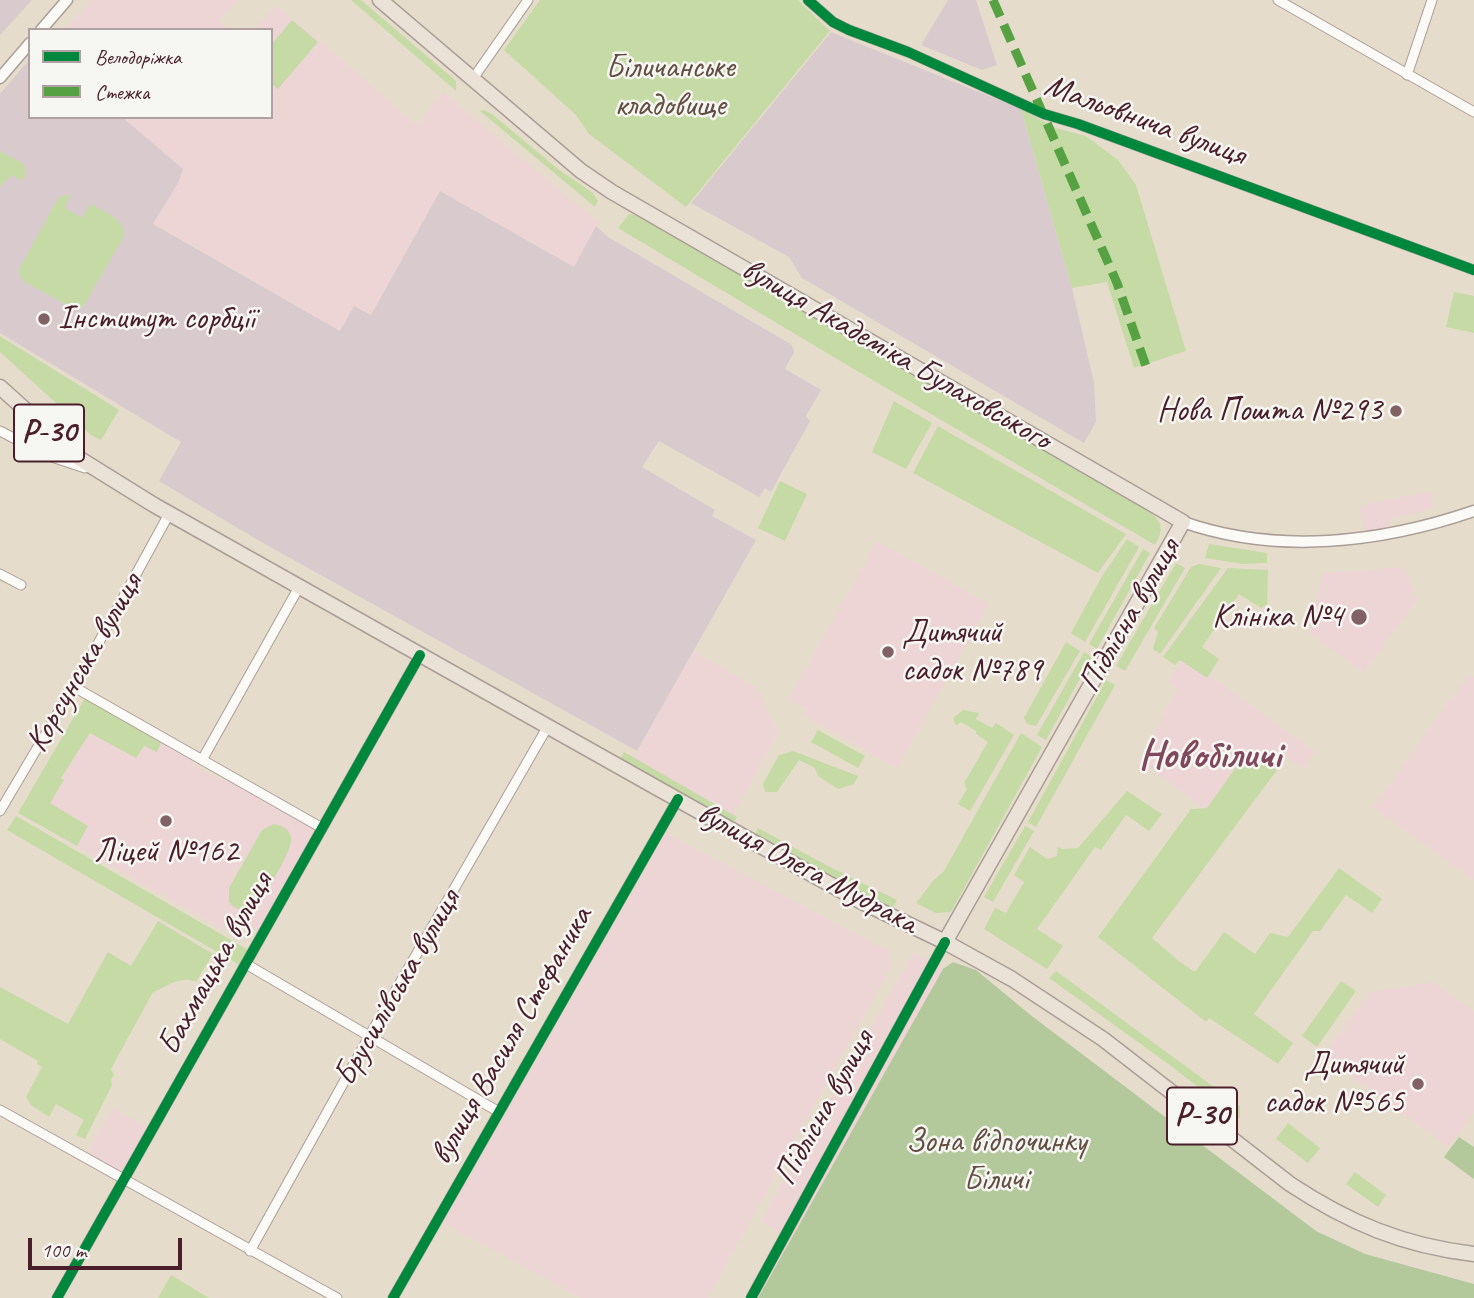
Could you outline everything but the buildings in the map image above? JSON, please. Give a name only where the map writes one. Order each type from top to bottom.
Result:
[{"type":"main road","name":"вулиця Академіка Булаховського","points":[[380,0],[580,171],[612,192],[1183,522]]},
{"type":"main road","name":"Р-30","points":[[0,387],[60,443],[102,473],[169,514],[678,799]]},
{"type":"main road","name":"Підлісна вулиця","points":[[945,942],[1183,522]]},
{"type":"main road","name":"вулиця Олега Мудрака","points":[[678,799],[862,902],[945,942],[1012,979],[1103,1039],[1317,1202],[1359,1224],[1390,1236],[1426,1246],[1474,1254]]},
{"type":"street","points":[[43,28],[67,0]]},
{"type":"street","points":[[472,80],[528,0]]},
{"type":"street","name":"Мальовнича вулиця","points":[[808,0],[833,22],[849,30],[908,52],[1044,114],[1079,124],[1474,270]]},
{"type":"street","points":[[1278,0],[1474,112]]},
{"type":"street","points":[[1407,75],[1432,0]]},
{"type":"street","points":[[0,78],[28,45]]},
{"type":"street","points":[[0,431],[47,455],[102,473]]},
{"type":"street","name":"вулиця Академіка Булаховського","points":[[1183,522],[1228,535],[1321,542],[1391,534],[1474,511]]},
{"type":"street","name":"Корсунська вулиця","points":[[0,811],[74,687],[169,514]]},
{"type":"street","points":[[0,574],[21,585]]},
{"type":"street","points":[[202,760],[299,587]]},
{"type":"street","name":"Бахмацька вулиця","points":[[57,1298],[420,655]]},
{"type":"street","points":[[74,687],[322,828]]},
{"type":"street","name":"Брусилівська вулиця","points":[[250,1251],[370,1035],[548,726]]},
{"type":"street","name":"вулиця Василя Стефаника","points":[[393,1298],[678,799]]},
{"type":"street","name":"Підлісна вулиця","points":[[751,1298],[945,942]]},
{"type":"street","points":[[246,964],[499,1112]]},
{"type":"street","points":[[0,1110],[337,1298]]},
{"type":"shaded area","points":[[0,0],[32,0],[0,35]]},
{"type":"shaded area","points":[[91,0],[237,0],[219,21],[227,28],[67,28]]},
{"type":"shaded area","points":[[948,0],[976,0],[997,65],[982,70],[921,45]]},
{"type":"shaded area","points":[[275,5],[417,126],[443,92],[598,222],[574,267],[440,191],[371,315],[354,306],[341,332],[153,223],[178,183],[183,169],[124,119],[273,119],[273,28],[256,28]]},
{"type":"shaded area","points":[[831,32],[1021,109],[1072,288],[1094,383],[1096,422],[1084,443],[802,278],[789,257],[691,203]]},
{"type":"shaded area","points":[[28,61],[28,119],[124,119],[183,169],[178,183],[153,224],[340,331],[354,306],[371,315],[440,191],[574,267],[596,226],[608,237],[792,345],[794,352],[785,369],[821,390],[806,416],[810,421],[771,492],[765,488],[759,497],[659,441],[642,467],[715,510],[712,516],[756,540],[637,751],[256,539],[159,481],[181,442],[0,333],[0,94]]},
{"type":"shaded area","points":[[1430,491],[1435,508],[1389,520],[1389,529],[1365,534],[1359,506]]},
{"type":"shaded area","name":"Дитячий садок №789","points":[[877,541],[989,604],[897,768],[803,715],[806,709],[788,700]]},
{"type":"shaded area","name":"Клініка №4","points":[[1405,567],[1417,600],[1364,673],[1309,633],[1323,573]]},
{"type":"shaded area","points":[[693,651],[757,688],[778,733],[732,818],[632,762]]},
{"type":"shaded area","points":[[1185,657],[1315,752],[1302,769],[1283,754],[1270,770],[1207,811],[1140,761],[1177,689],[1168,682]]},
{"type":"shaded area","points":[[1469,674],[1474,677],[1474,880],[1373,807]]},
{"type":"shaded area","name":"Ліцей №162","points":[[85,698],[192,760],[194,765],[221,780],[225,778],[316,829],[259,931],[232,916],[224,930],[18,813]]},
{"type":"shaded area","points":[[666,833],[890,952],[890,968],[708,1298],[582,1298],[443,1223]]},
{"type":"shaded area","points":[[914,952],[948,973],[766,1298],[744,1298],[780,1234],[761,1220]]},
{"type":"shaded area","name":"Дитячий садок №565","points":[[1433,982],[1474,1011],[1474,1112],[1449,1147],[1323,1056],[1370,992]]},
{"type":"shaded area","points":[[112,1108],[149,1128],[121,1174],[87,1154]]},
{"type":"green space","points":[[351,0],[361,0],[456,81],[456,91]]},
{"type":"green space","name":"Біличанське кладовище","points":[[540,0],[798,0],[830,31],[686,207],[589,134],[576,115],[504,50]]},
{"type":"green space","points":[[292,20],[318,42],[278,89],[273,85],[273,43]]},
{"type":"green space","points":[[1021,109],[1056,128],[1086,136],[1118,160],[1136,185],[1186,351],[1134,368],[1107,282],[1072,288]]},
{"type":"green space","points":[[484,110],[558,169],[593,193],[598,201],[595,207],[480,111]]},
{"type":"green space","points":[[0,151],[23,163],[26,173],[22,181],[11,175],[0,187]]},
{"type":"green space","points":[[71,194],[65,208],[82,218],[90,204],[118,220],[124,230],[124,236],[83,307],[74,309],[23,281],[18,271],[59,197]]},
{"type":"green space","points":[[629,214],[639,216],[1146,509],[1159,521],[1161,529],[1155,545],[618,228]]},
{"type":"green space","points":[[1454,292],[1474,296],[1474,333],[1446,327]]},
{"type":"green space","points":[[0,336],[119,410],[101,440],[92,436],[0,352]]},
{"type":"green space","points":[[894,401],[932,423],[906,469],[872,452]]},
{"type":"green space","points":[[938,426],[1126,534],[1098,573],[913,473]]},
{"type":"green space","points":[[780,481],[807,494],[785,541],[758,528]]},
{"type":"green space","points":[[1127,539],[1139,547],[1085,642],[1071,633],[1101,578]]},
{"type":"green space","points":[[1209,544],[1267,553],[1267,563],[1243,564],[1205,558]]},
{"type":"green space","points":[[1143,549],[1150,553],[1097,649],[1089,644]]},
{"type":"green space","points":[[1176,563],[1185,568],[1125,671],[1116,666]]},
{"type":"green space","points":[[1199,564],[1221,568],[1160,654],[1153,649],[1158,632],[1154,628],[1191,567]]},
{"type":"green space","points":[[1228,568],[1268,570],[1267,604],[1261,608],[1239,594],[1202,647],[1219,659],[1207,678],[1180,660],[1175,665],[1163,657]]},
{"type":"green space","points":[[1066,642],[1080,651],[1036,726],[1027,724],[1024,718]]},
{"type":"green space","points":[[1084,652],[1092,657],[1046,740],[1037,735]]},
{"type":"green space","points":[[1106,680],[1115,685],[1036,827],[1028,822]]},
{"type":"green space","points":[[85,698],[161,743],[157,752],[144,746],[136,758],[90,733],[61,778],[64,780],[50,803],[88,826],[77,846],[18,813]]},
{"type":"green space","points":[[963,710],[979,713],[976,719],[992,728],[996,723],[1014,735],[970,811],[958,804],[967,789],[964,783],[988,742],[961,722],[956,726],[953,718]]},
{"type":"green space","points":[[818,730],[865,756],[858,768],[811,742]]},
{"type":"green space","points":[[1021,733],[1042,747],[951,912],[936,913],[916,903],[944,871]]},
{"type":"green space","points":[[793,751],[858,776],[854,784],[838,789],[818,776],[815,768],[799,760],[777,792],[765,792],[763,784],[779,755]]},
{"type":"green space","points":[[624,752],[737,817],[733,825],[619,761]]},
{"type":"green space","points":[[1246,753],[1277,770],[1152,938],[1195,972],[1224,932],[1255,954],[1270,933],[1288,937],[1339,868],[1382,899],[1372,913],[1346,895],[1320,931],[1313,931],[1254,1014],[1293,1043],[1278,1064],[1209,1018],[1206,1022],[1098,937],[1191,809],[1207,808]]},
{"type":"green space","points":[[1127,791],[1162,814],[1149,831],[1126,815],[1101,850],[1095,847],[1037,929],[1063,946],[1047,969],[984,929],[995,908],[1006,913],[1024,882],[1014,875],[1030,847],[1047,859],[1057,856],[1058,847],[1078,848]]},
{"type":"green space","points":[[16,816],[252,952],[243,967],[7,830]]},
{"type":"green space","points":[[274,824],[289,831],[291,843],[288,851],[256,907],[249,910],[238,909],[229,902],[229,888],[262,830]]},
{"type":"green space","points":[[1025,826],[1034,831],[993,902],[984,897]]},
{"type":"green space","points":[[758,828],[897,900],[893,908],[848,888],[754,836]]},
{"type":"green space","points":[[158,921],[213,954],[196,982],[179,981],[153,992],[111,1069],[114,1075],[112,1085],[85,1139],[76,1135],[84,1120],[56,1104],[49,1117],[31,1105],[26,1097],[42,1067],[37,1064],[38,1061],[0,1039],[0,987],[68,1024],[108,952],[131,966]]},
{"type":"green space","name":"Зона відпочинку Біличі","points":[[953,962],[976,970],[1033,1017],[1316,1231],[1365,1254],[1474,1284],[1474,1298],[758,1298],[943,969]]},
{"type":"green space","points":[[1056,971],[1240,1106],[1240,1119],[1049,978]]},
{"type":"green space","points":[[1341,981],[1356,991],[1317,1047],[1302,1036]]},
{"type":"green space","points":[[1288,1123],[1320,1148],[1308,1163],[1276,1139]]},
{"type":"green space","points":[[1459,1137],[1474,1147],[1474,1179],[1444,1157]]},
{"type":"green space","points":[[1355,1172],[1386,1195],[1378,1207],[1346,1184]]},
{"type":"green space","points":[[171,1275],[209,1298],[158,1298]]},
{"type":"marked path","points":[[993,0],[1117,283],[1147,369]]},
{"type":"cycle path","points":[[808,0],[833,22],[849,30],[908,52],[1044,114],[1078,124],[1474,270]]},
{"type":"cycle path","points":[[57,1298],[420,655]]},
{"type":"cycle path","points":[[393,1298],[678,799]]},
{"type":"cycle path","points":[[751,1298],[945,942]]},
{"type":"place","name":"Інститут сорбції","points":[[44,319]]},
{"type":"place","name":"Нова Пошта №293","points":[[1396,411]]},
{"type":"place","name":"Клініка №4","points":[[1359,617]]},
{"type":"place","name":"Дитячий садок №789","points":[[888,652]]},
{"type":"place","name":"Ліцей №162","points":[[166,821]]},
{"type":"place","name":"Дитячий садок №565","points":[[1418,1084]]},
{"type":"district","name":"Новобіличі","points":[[1210,757]]}]
